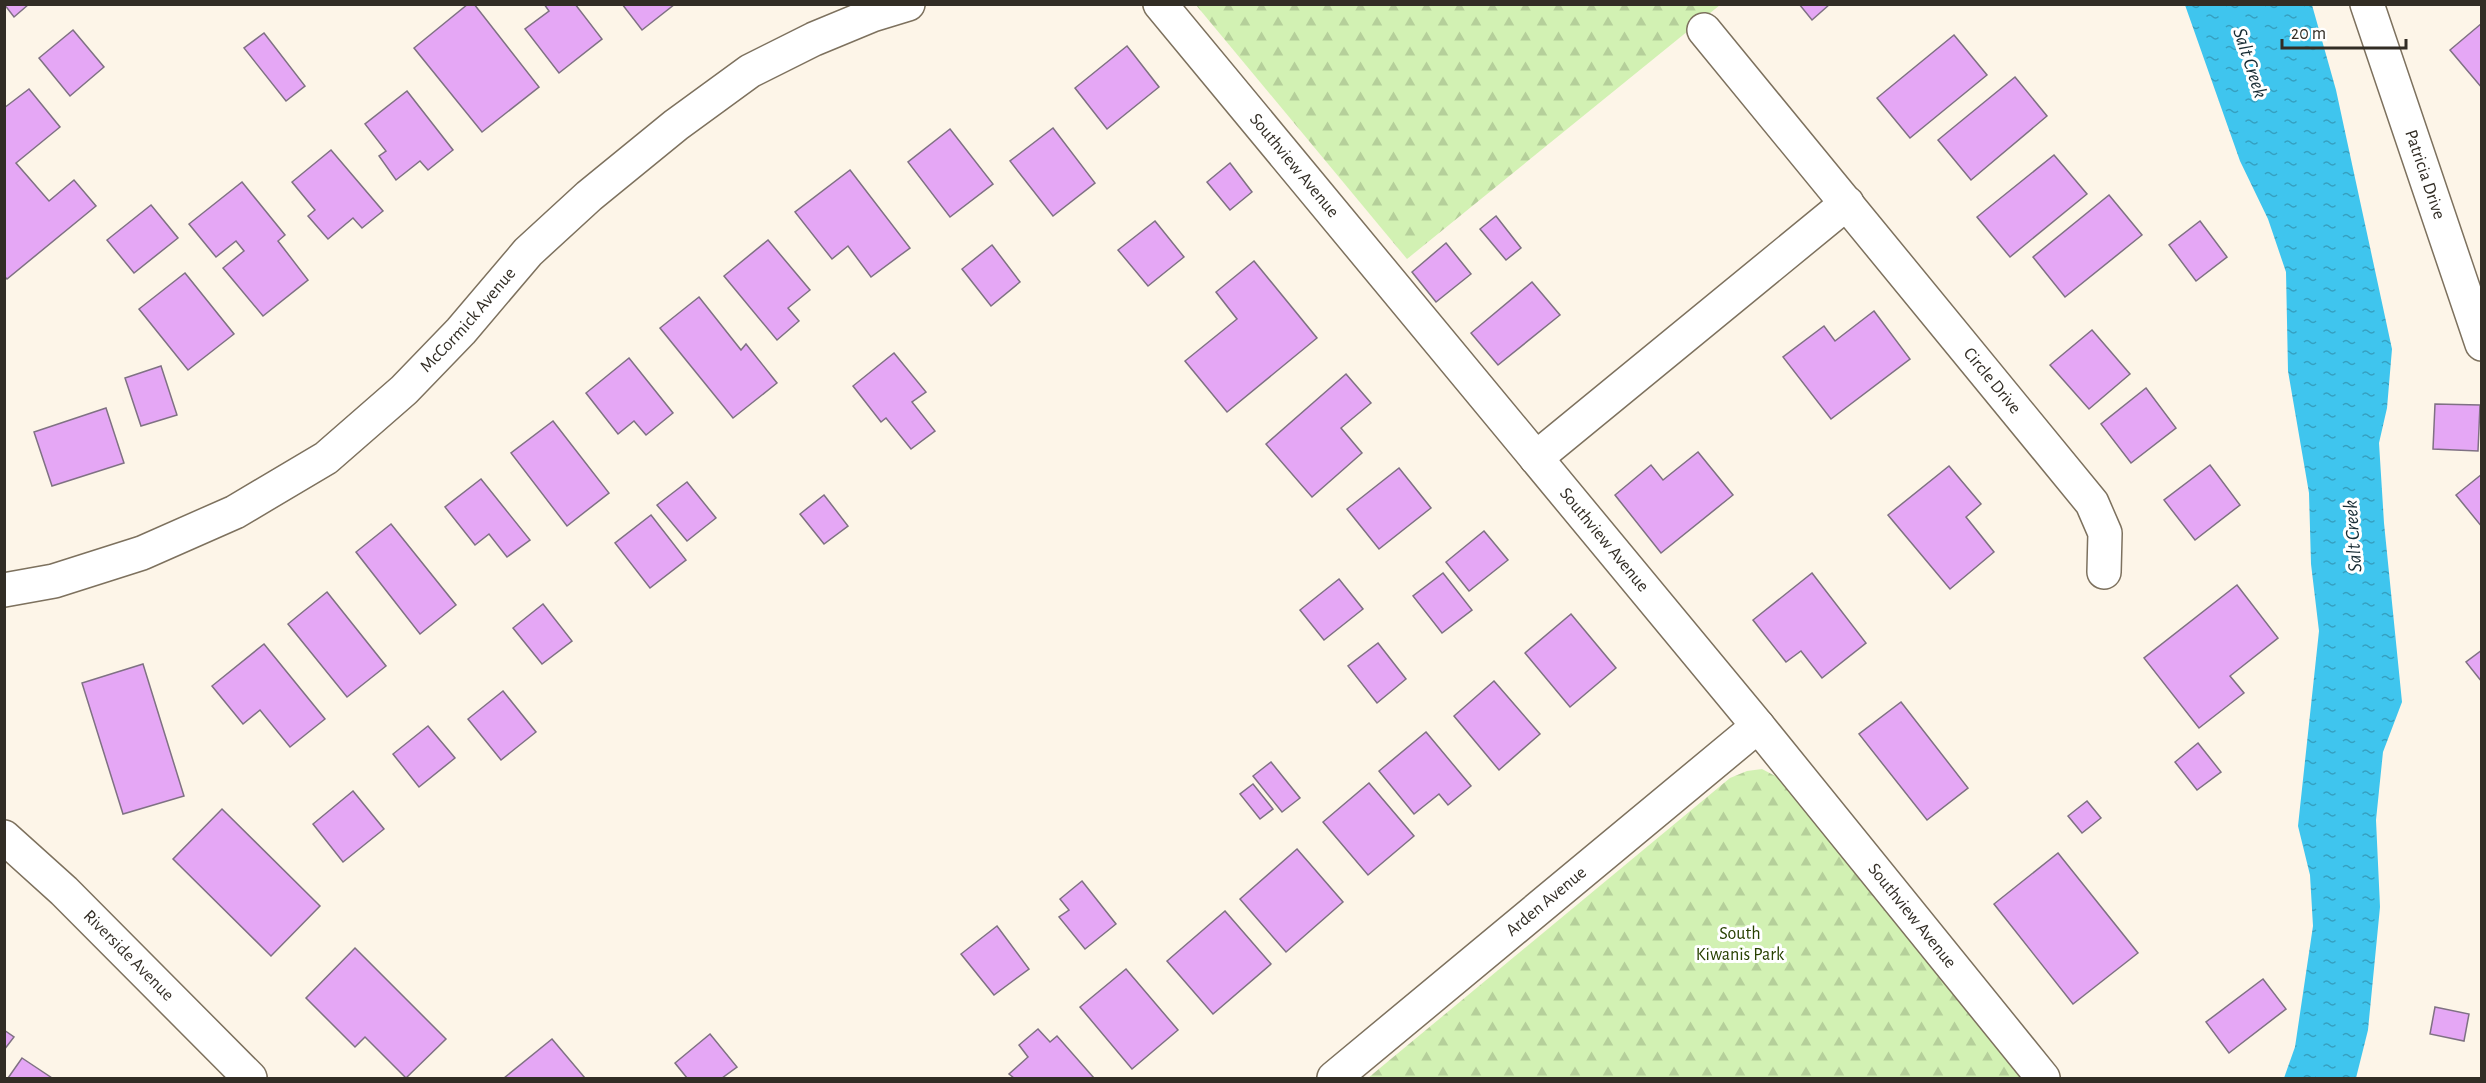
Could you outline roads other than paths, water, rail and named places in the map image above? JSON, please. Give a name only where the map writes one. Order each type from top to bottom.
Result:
[{"type":"street","name":"McCormick Avenue","points":[[4,590],[54,581],[142,553],[235,512],[326,458],[404,390],[461,331],[528,252],[589,196],[676,125],[750,71],[814,39],[872,15],[908,4]]},
{"type":"street","name":"Southview Avenue","points":[[1160,4],[1758,726],[2043,1078]]},
{"type":"street","name":"Patricia Drive","points":[[2367,4],[2481,344]]},
{"type":"street","name":"Circle Drive","points":[[1704,30],[2092,503],[2106,533],[2104,572]]},
{"type":"street","points":[[1536,458],[1847,203]]},
{"type":"street","name":"Arden Avenue","points":[[1334,1078],[1758,726]]},
{"type":"street","name":"Riverside Avenue","points":[[4,837],[64,891],[250,1078]]},
{"type":"water","name":"Salt Creek","points":[[2185,5],[2312,5],[2336,90],[2392,349],[2387,408],[2379,443],[2384,523],[2402,702],[2383,752],[2376,820],[2380,907],[2368,1030],[2356,1078],[2284,1078],[2295,1047],[2313,926],[2310,875],[2298,826],[2319,631],[2311,564],[2309,493],[2288,371],[2286,272],[2268,219],[2240,161]]},
{"type":"park label","name":"South Kiwanis Park","points":[[1740,944]]}]
